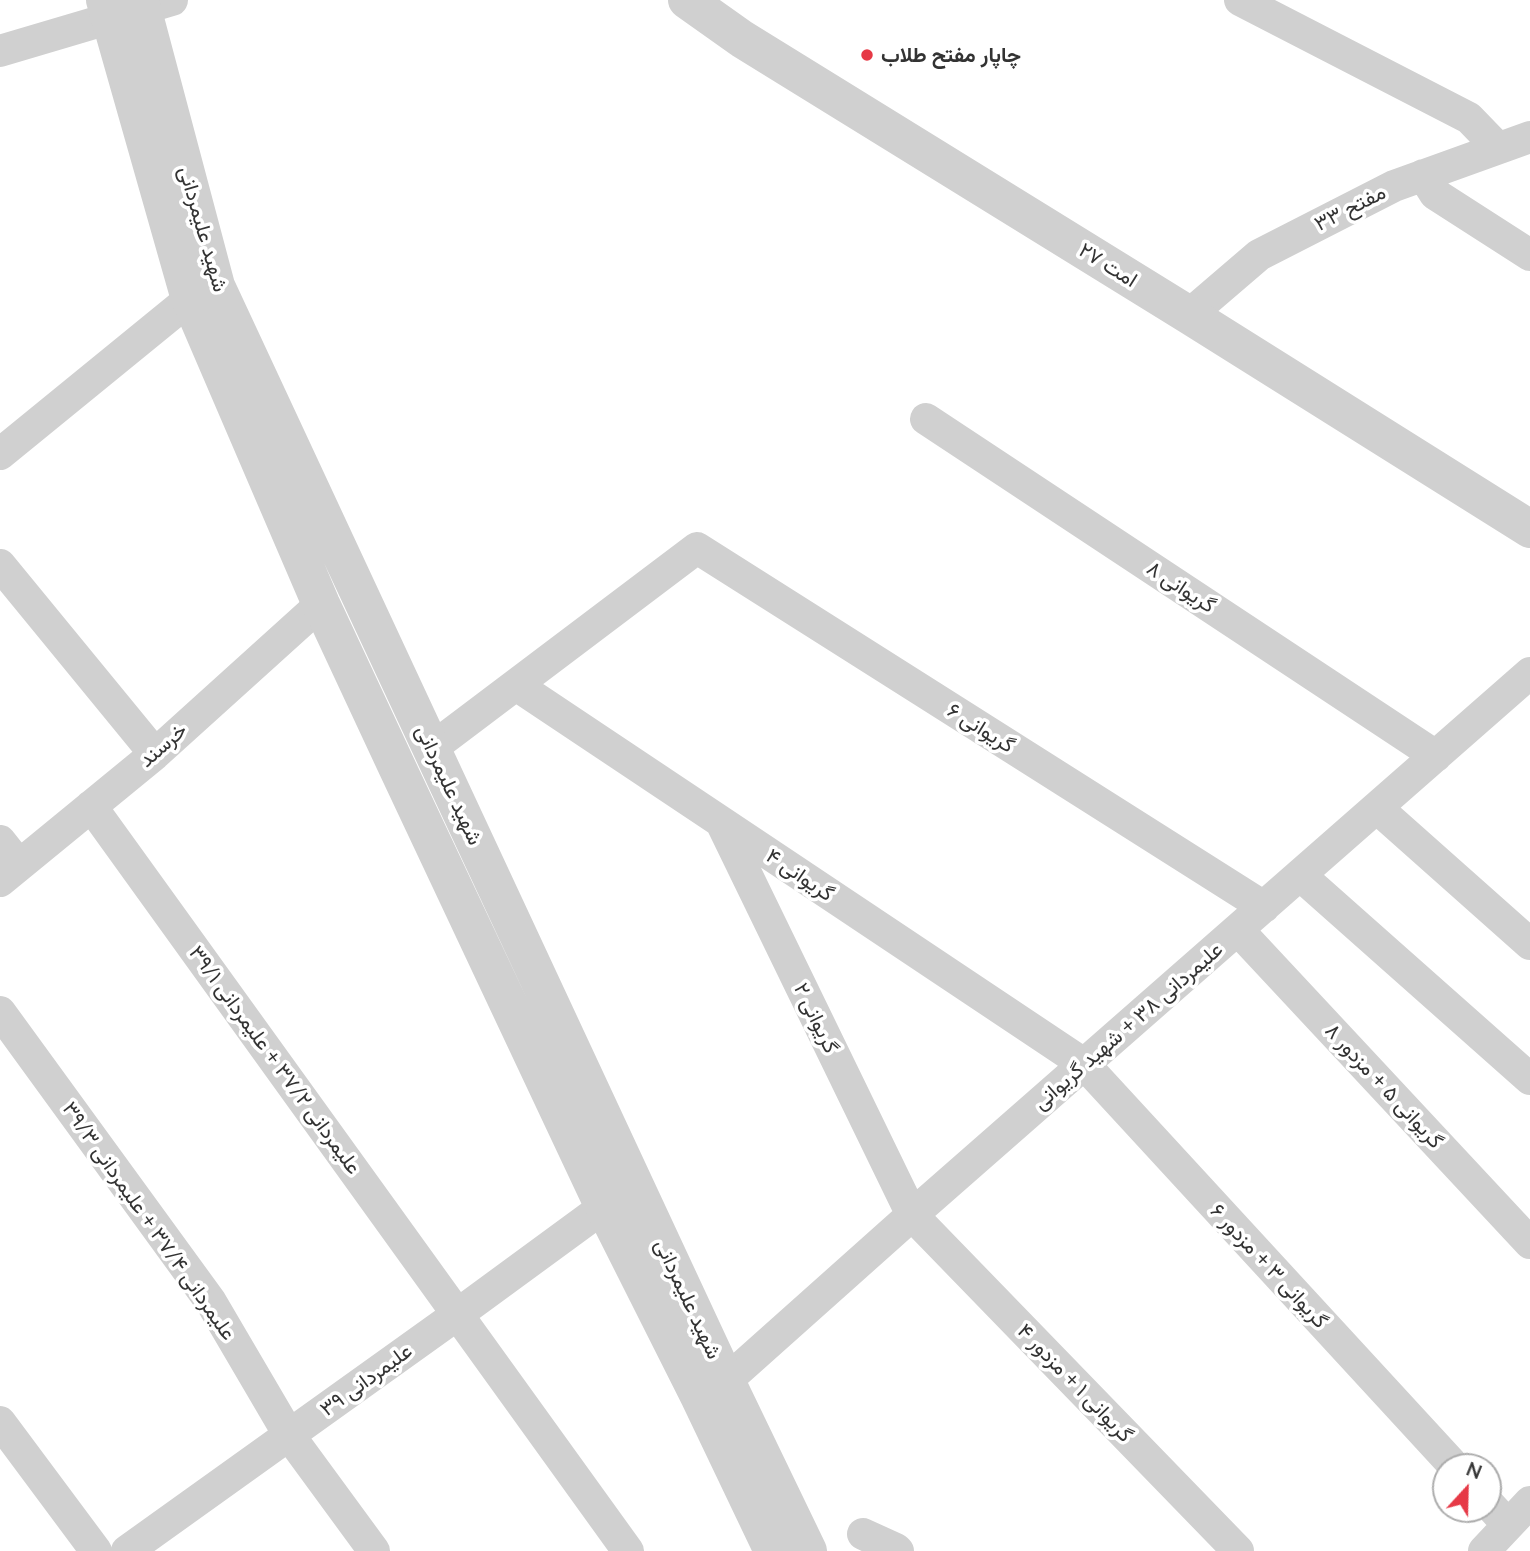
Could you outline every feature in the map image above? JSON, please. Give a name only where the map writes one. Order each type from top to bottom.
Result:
[{"type":"street","name":"امت ۲۷","points":[[687,0],[742,38],[1530,529]]},
{"type":"street","points":[[1240,0],[1469,118],[1498,148]]},
{"type":"street","points":[[0,51],[134,5]]},
{"type":"street","name":"شهید علیمردانی","points":[[134,5],[203,293],[321,604],[604,1207],[808,1551]]},
{"type":"street","name":"مفتح ۳۳","points":[[1188,315],[1259,255],[1394,186],[1530,137]]},
{"type":"street","points":[[1423,176],[1435,194],[1530,255]]},
{"type":"street","points":[[0,452],[203,293]]},
{"type":"street","name":"شهید علیمردانی","points":[[203,293],[355,584],[639,1193],[773,1551]]},
{"type":"street","name":"گریوانی ۸","points":[[926,419],[1436,756]]},
{"type":"street","name":"گریوانی ۶","points":[[516,685],[697,548],[1264,907]]},
{"type":"street","points":[[0,565],[155,754]]},
{"type":"street","points":[[321,604],[355,584]]},
{"type":"street","name":"خرسند","points":[[6,862],[91,806],[155,754],[321,604]]},
{"type":"street","points":[[397,766],[432,748],[516,685]]},
{"type":"street","name":"گریوانی ۴","points":[[516,685],[1084,1065]]},
{"type":"street","name":"علیمردانی ۳۸ + شهید گریوانی","points":[[713,1389],[1436,756],[1524,689]]},
{"type":"street","name":"علیمردانی ۳۷/۲ + علیمردانی ۳۹/۱","points":[[91,806],[628,1551]]},
{"type":"street","points":[[1377,808],[1530,944]]},
{"type":"street","name":"گریوانی ۲","points":[[720,821],[912,1215]]},
{"type":"street","points":[[1300,875],[1530,1079]]},
{"type":"street","name":"گریوانی ۵ + مزدور ۸","points":[[1238,930],[1530,1243]]},
{"type":"street","name":"علیمردانی ۳۷/۴ + علیمردانی ۳۹/۳","points":[[0,1012],[211,1302],[289,1435],[374,1551]]},
{"type":"street","name":"گریوانی ۳ + مزدور ۶","points":[[1084,1065],[1442,1453]]},
{"type":"street","points":[[604,1207],[639,1193]]},
{"type":"street","name":"علیمردانی ۳۹","points":[[127,1551],[604,1207]]},
{"type":"street","name":"گریوانی ۱ + مزدور ۴","points":[[912,1215],[1238,1551]]},
{"type":"street","points":[[0,1422],[96,1551]]},
{"type":"street","points":[[1502,1513],[1530,1503]]},
{"type":"street","points":[[1484,1551],[1495,1523]]},
{"type":"street","points":[[863,1534],[898,1551]]},
{"type":"place","name":"چاپار مفتح طلاب","points":[[867,55]]}]
